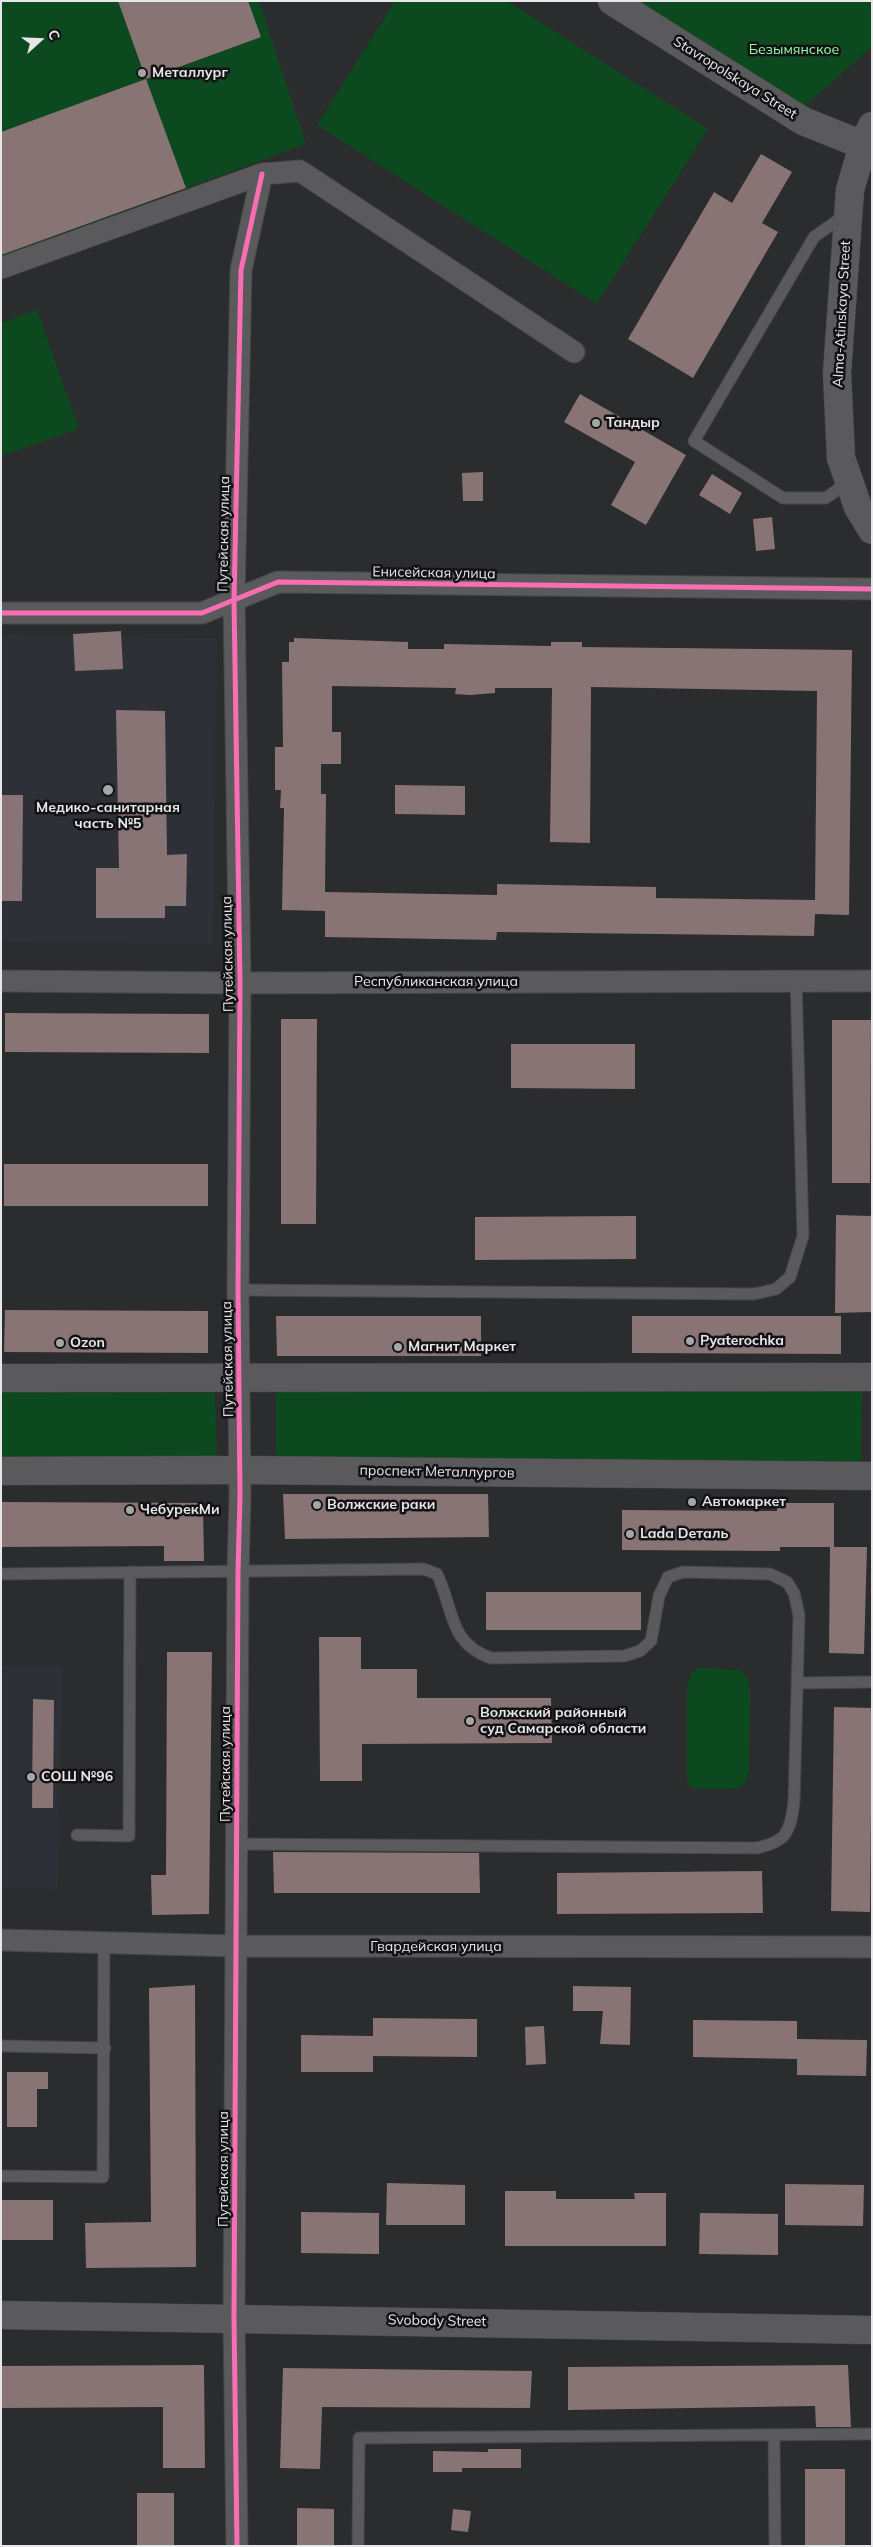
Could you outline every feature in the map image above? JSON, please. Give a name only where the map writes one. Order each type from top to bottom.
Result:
[{"type":"street","name":"Stavropolskaya Street","points":[[612,1],[803,121],[869,140]]},
{"type":"street","name":"Alma-Atinskaya Street","points":[[869,140],[850,190],[836,373],[841,458],[858,507],[872,530]]},
{"type":"street","points":[[1,268],[262,174],[300,171],[574,352]]},
{"type":"street","name":"Путейская улица","points":[[237,2546],[234,2317],[240,1470],[238,1290],[240,983],[234,600],[241,270],[262,174]]},
{"type":"street","name":"Енисейская улица","points":[[1,613],[202,613],[278,582],[872,589]]},
{"type":"street","name":"Республиканская улица","points":[[1,981],[240,983],[872,980]]},
{"type":"street","points":[[1,1378],[872,1378]]},
{"type":"street","name":"проспект Металлургов","points":[[1,1471],[240,1470],[872,1476]]},
{"type":"street","name":"Гвардейская улица","points":[[1,1940],[236,1946],[872,1947]]},
{"type":"street","name":"Svobody Street","points":[[1,2315],[234,2317],[872,2330]]},
{"type":"lane","points":[[848,212],[814,237],[694,441],[782,498],[826,498],[850,480]]},
{"type":"lane","points":[[238,1290],[754,1294],[776,1289],[790,1277],[803,1236],[796,980]]},
{"type":"lane","points":[[1,1574],[424,1569],[437,1574],[445,1590],[452,1621],[466,1645],[491,1658],[624,1656],[640,1651],[651,1641],[660,1596],[668,1577],[683,1572],[770,1574],[787,1582],[794,1593],[799,1615],[794,1802],[791,1825],[784,1838],[773,1845],[756,1848],[237,1844]]},
{"type":"lane","points":[[77,1835],[129,1836],[130,1572]]},
{"type":"lane","points":[[797,1683],[872,1682]]},
{"type":"lane","points":[[1,2176],[103,2177],[104,1943]]},
{"type":"lane","points":[[1,2046],[104,2048]]},
{"type":"lane","points":[[358,2546],[359,2438],[872,2434]]},
{"type":"lane","points":[[774,2435],[775,2546]]},
{"type":"shaded area","name":"Медико-санитарная часть №5","points":[[1,635],[217,639],[213,944],[1,941]]},
{"type":"shaded area","name":"СОШ №96","points":[[1,1665],[63,1666],[58,1889],[1,1888]]},
{"type":"green space","name":"Металлург","points":[[1,1],[259,1],[306,144],[1,256]]},
{"type":"green space","points":[[395,1],[507,1],[708,129],[597,304],[317,125]]},
{"type":"green space","name":"Безымянское","points":[[628,1],[872,1],[872,47],[799,111]]},
{"type":"green space","points":[[37,310],[79,429],[1,456],[1,323]]},
{"type":"green space","points":[[276,1389],[862,1389],[861,1467],[276,1468]]},
{"type":"green space","points":[[1,1392],[215,1393],[217,1463],[1,1462]]},
{"type":"green space","points":[[698,1668],[740,1670],[747,1677],[750,1689],[749,1772],[745,1784],[735,1789],[693,1789],[687,1782],[687,1687],[691,1674]]},
{"type":"building","points":[[118,1],[248,1],[261,37],[146,79]]},
{"type":"building","points":[[146,79],[186,188],[1,255],[1,132]]},
{"type":"building","points":[[761,154],[792,172],[762,223],[778,232],[693,378],[628,339],[714,192],[732,203]]},
{"type":"building","points":[[580,394],[686,455],[646,525],[611,505],[635,462],[564,422]]},
{"type":"building","points":[[483,472],[483,501],[463,501],[462,473]]},
{"type":"building","points":[[712,474],[742,493],[730,514],[699,495]]},
{"type":"building","points":[[772,517],[775,549],[756,551],[753,519]]},
{"type":"building","points":[[121,631],[123,669],[75,671],[73,634]]},
{"type":"building","points":[[294,638],[408,642],[408,649],[444,649],[444,644],[551,646],[551,642],[582,642],[582,647],[852,650],[849,915],[815,914],[814,936],[497,932],[496,940],[325,937],[325,911],[282,910],[284,808],[280,808],[281,790],[275,790],[275,747],[283,747],[282,662],[289,662],[289,642],[294,642]],"holes":[[[332,686],[456,688],[455,694],[471,695],[495,693],[495,688],[552,688],[550,842],[590,843],[591,687],[817,691],[815,900],[656,898],[656,887],[497,884],[497,895],[325,892],[326,794],[321,794],[321,764],[341,764],[341,732],[332,732]]]},
{"type":"building","points":[[116,710],[165,711],[167,855],[187,854],[186,906],[165,906],[165,918],[96,918],[96,868],[119,868]]},
{"type":"building","points":[[395,785],[465,786],[465,815],[395,814]]},
{"type":"building","points":[[1,795],[23,795],[22,901],[1,901]]},
{"type":"building","points":[[5,1013],[209,1014],[209,1053],[5,1052]]},
{"type":"building","points":[[281,1019],[317,1019],[316,1224],[281,1224]]},
{"type":"building","points":[[832,1020],[871,1020],[870,1183],[832,1183]]},
{"type":"building","points":[[511,1044],[635,1044],[635,1089],[511,1088]]},
{"type":"building","points":[[4,1164],[208,1164],[208,1206],[4,1206]]},
{"type":"building","points":[[836,1215],[872,1216],[872,1312],[835,1313]]},
{"type":"building","points":[[636,1216],[636,1259],[475,1260],[475,1217]]},
{"type":"building","points":[[5,1310],[208,1311],[208,1353],[4,1352]]},
{"type":"building","points":[[276,1316],[481,1316],[481,1356],[277,1356]]},
{"type":"building","points":[[632,1316],[841,1316],[841,1354],[632,1353]]},
{"type":"building","points":[[283,1494],[488,1494],[489,1537],[285,1539]]},
{"type":"building","points":[[1,1502],[203,1503],[204,1561],[164,1561],[164,1546],[1,1547]]},
{"type":"building","points":[[777,1503],[834,1503],[834,1547],[867,1547],[864,1654],[829,1653],[830,1547],[780,1547],[780,1551],[622,1550],[622,1510],[777,1511]]},
{"type":"building","points":[[486,1592],[641,1592],[641,1630],[486,1630]]},
{"type":"building","name":"Волжский районный суд Самарской области","points":[[319,1637],[361,1637],[361,1669],[417,1669],[417,1698],[551,1698],[552,1743],[362,1744],[362,1781],[320,1781]]},
{"type":"building","points":[[167,1652],[212,1652],[209,1914],[152,1915],[151,1875],[166,1875]]},
{"type":"building","points":[[33,1699],[54,1700],[53,1808],[32,1808]]},
{"type":"building","points":[[834,1707],[872,1708],[870,1912],[831,1911]]},
{"type":"building","points":[[273,1852],[479,1853],[480,1893],[274,1893]]},
{"type":"building","points":[[762,1871],[763,1913],[557,1914],[557,1873]]},
{"type":"building","points":[[195,1985],[196,2267],[86,2268],[85,2223],[151,2222],[149,1988]]},
{"type":"building","points":[[573,1986],[631,1987],[630,2045],[600,2044],[603,2011],[573,2011]]},
{"type":"building","points":[[373,2018],[477,2019],[477,2057],[373,2056],[373,2072],[301,2072],[301,2035],[373,2036]]},
{"type":"building","points":[[693,2020],[797,2021],[797,2039],[867,2040],[866,2076],[797,2075],[797,2059],[693,2057]]},
{"type":"building","points":[[544,2026],[546,2064],[526,2065],[525,2027]]},
{"type":"building","points":[[7,2072],[48,2072],[48,2089],[37,2089],[37,2127],[7,2127]]},
{"type":"building","points":[[387,2183],[465,2185],[465,2225],[386,2225]]},
{"type":"building","points":[[785,2184],[864,2185],[863,2226],[785,2225]]},
{"type":"building","points":[[505,2191],[556,2191],[556,2199],[635,2199],[634,2193],[666,2193],[666,2246],[505,2246]]},
{"type":"building","points":[[1,2200],[53,2200],[53,2240],[1,2240]]},
{"type":"building","points":[[301,2212],[379,2213],[379,2254],[301,2253]]},
{"type":"building","points":[[700,2213],[778,2214],[778,2255],[699,2254]]},
{"type":"building","points":[[204,2365],[205,2468],[163,2468],[163,2407],[1,2408],[1,2366]]},
{"type":"building","points":[[848,2365],[851,2427],[816,2427],[815,2406],[568,2410],[568,2367]]},
{"type":"building","points":[[283,2368],[532,2371],[530,2408],[322,2407],[320,2469],[280,2468]]},
{"type":"building","points":[[488,2449],[521,2449],[521,2468],[462,2468],[462,2472],[433,2472],[433,2451],[488,2452]]},
{"type":"building","points":[[805,2469],[845,2469],[845,2546],[805,2546]]},
{"type":"building","points":[[137,2493],[174,2493],[174,2546],[137,2546]]},
{"type":"building","points":[[297,2508],[334,2509],[334,2546],[297,2546]]},
{"type":"building","points":[[453,2509],[471,2511],[468,2532],[451,2530]]},
{"type":"cycle path","points":[[237,2546],[234,2317],[240,1496],[238,1290],[240,983],[234,600],[241,270],[262,174]]},
{"type":"cycle path","points":[[1,613],[202,613],[278,582],[872,589]]},
{"type":"place","name":"Металлург","points":[[142,73]]},
{"type":"place","name":"Тандыр","points":[[596,423]]},
{"type":"place","name":"Медико-санитарная часть №5","points":[[108,790]]},
{"type":"place","name":"Pyaterochka","points":[[690,1341]]},
{"type":"place","name":"Ozon","points":[[60,1343]]},
{"type":"place","name":"Магнит Маркет","points":[[398,1347]]},
{"type":"place","name":"Автомаркет","points":[[692,1502]]},
{"type":"place","name":"Волжские раки","points":[[317,1505]]},
{"type":"place","name":"ЧебурекМи","points":[[130,1510]]},
{"type":"place","name":"Lada Dеталь","points":[[630,1534]]},
{"type":"place","name":"Волжский районный суд Самарской области","points":[[470,1721]]},
{"type":"place","name":"СОШ №96","points":[[31,1777]]}]
